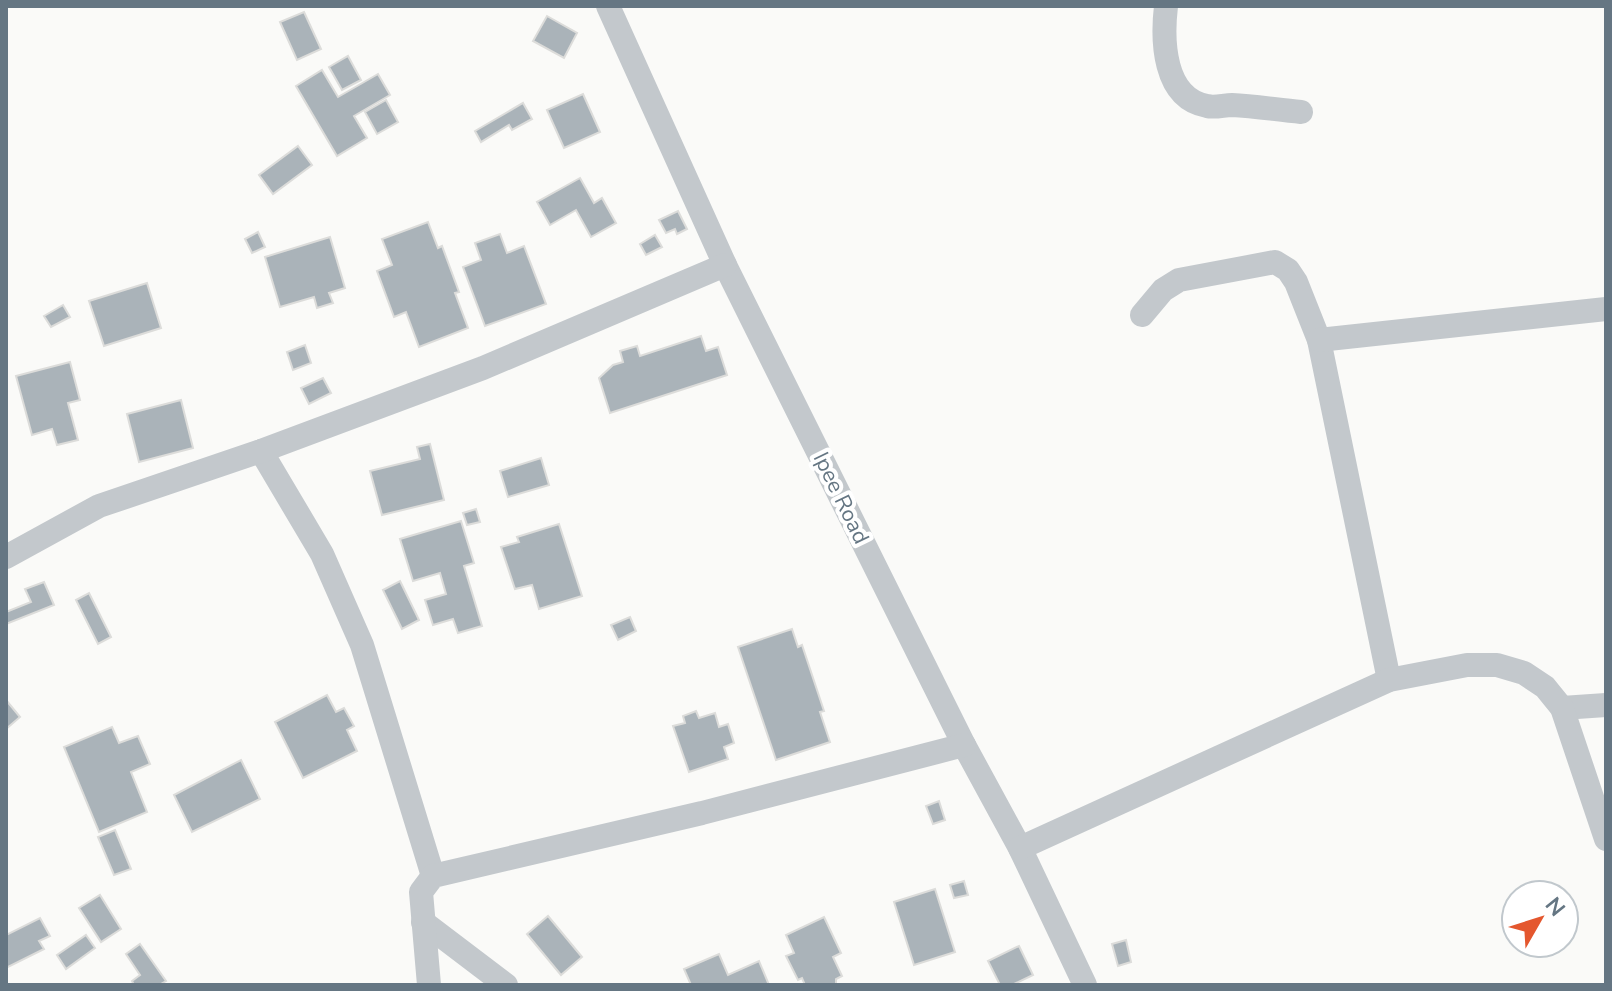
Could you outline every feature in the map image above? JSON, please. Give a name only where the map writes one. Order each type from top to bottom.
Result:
[{"type":"street","name":"Ipee Road","points":[[608,6],[725,265],[964,745],[1020,848],[1085,985]]},
{"type":"street","points":[[1166,6],[1163,30],[1166,60],[1173,78],[1185,95],[1206,106],[1233,105],[1301,112]]},
{"type":"street","points":[[1142,315],[1163,290],[1179,280],[1275,262],[1288,270],[1296,282],[1319,340],[1389,680]]},
{"type":"street","points":[[6,557],[99,506],[261,451],[483,368],[725,265]]},
{"type":"street","points":[[1319,340],[1606,309]]},
{"type":"street","points":[[261,451],[322,554],[362,645],[433,876]]},
{"type":"street","points":[[1020,848],[1389,680],[1467,665],[1497,665],[1524,673],[1545,687],[1562,708],[1606,839]]},
{"type":"street","points":[[1562,708],[1606,705]]},
{"type":"street","points":[[429,985],[421,892],[433,876],[702,813],[964,745]]},
{"type":"street","points":[[423,922],[506,985]]},
{"type":"building","points":[[304,12],[321,49],[297,60],[280,22]]},
{"type":"building","points":[[547,16],[577,33],[564,58],[533,41]]},
{"type":"building","points":[[348,56],[361,80],[342,90],[329,67]]},
{"type":"building","points":[[322,70],[338,97],[378,74],[390,95],[354,116],[367,138],[337,156],[296,86]]},
{"type":"building","points":[[583,94],[600,132],[564,148],[547,110]]},
{"type":"building","points":[[386,100],[398,122],[377,134],[365,112]]},
{"type":"building","points":[[523,103],[532,119],[512,130],[509,125],[481,142],[475,131]]},
{"type":"building","points":[[298,146],[312,165],[273,194],[259,175]]},
{"type":"building","points":[[580,178],[594,203],[602,198],[616,223],[591,237],[576,210],[550,225],[537,202]]},
{"type":"building","points":[[678,211],[687,229],[677,234],[675,229],[666,233],[659,220]]},
{"type":"building","points":[[428,222],[438,248],[442,246],[468,328],[419,347],[406,312],[394,317],[377,271],[392,265],[382,239]]},
{"type":"building","points":[[258,232],[265,247],[252,253],[245,239]]},
{"type":"building","points":[[500,234],[507,253],[524,246],[546,304],[485,326],[463,267],[481,260],[475,243]]},
{"type":"building","points":[[655,235],[662,247],[646,255],[640,244]]},
{"type":"building","points":[[330,237],[345,288],[329,293],[333,303],[317,308],[314,297],[280,307],[265,257]]},
{"type":"building","points":[[147,283],[161,328],[104,346],[89,301]]},
{"type":"building","points":[[63,305],[70,317],[51,327],[44,316]]},
{"type":"building","points":[[701,336],[706,351],[718,347],[727,375],[610,413],[599,378],[613,365],[623,362],[620,351],[637,346],[640,356]]},
{"type":"building","points":[[305,345],[311,363],[293,370],[287,352]]},
{"type":"building","points":[[70,362],[80,400],[68,403],[78,440],[57,445],[52,429],[32,435],[16,376]]},
{"type":"building","points":[[323,378],[331,393],[309,404],[301,388]]},
{"type":"building","points":[[181,400],[193,448],[139,462],[127,414]]},
{"type":"building","points":[[430,444],[444,500],[382,515],[370,471],[420,459],[417,447]]},
{"type":"building","points":[[541,458],[549,485],[508,497],[500,471]]},
{"type":"building","points":[[476,509],[480,522],[467,525],[463,513]]},
{"type":"building","points":[[461,521],[474,563],[464,566],[482,626],[458,633],[453,619],[433,625],[425,600],[446,594],[440,573],[413,581],[400,539]]},
{"type":"building","points":[[559,524],[582,596],[539,609],[532,585],[515,589],[501,547],[519,542],[517,537]]},
{"type":"building","points":[[400,581],[419,620],[402,629],[383,590]]},
{"type":"building","points":[[44,582],[54,605],[6,624],[6,612],[31,602],[25,589]]},
{"type":"building","points":[[89,593],[111,637],[98,644],[76,600]]},
{"type":"building","points":[[630,617],[636,631],[618,640],[611,625]]},
{"type":"building","points":[[792,629],[798,647],[802,645],[824,711],[820,712],[830,742],[776,760],[738,647]]},
{"type":"building","points":[[327,695],[336,712],[344,708],[354,726],[347,730],[357,751],[303,778],[275,722]]},
{"type":"building","points":[[6,700],[20,717],[6,729]]},
{"type":"building","points":[[696,711],[699,718],[715,713],[719,727],[728,724],[734,743],[724,747],[728,759],[689,772],[673,726],[685,723],[683,716]]},
{"type":"building","points":[[112,727],[119,743],[138,736],[150,764],[131,772],[147,812],[99,832],[64,747]]},
{"type":"building","points":[[241,760],[260,799],[192,832],[174,795]]},
{"type":"building","points":[[939,801],[945,820],[933,824],[926,806]]},
{"type":"building","points":[[115,830],[131,869],[114,875],[98,837]]},
{"type":"building","points":[[964,881],[968,895],[954,898],[950,885]]},
{"type":"building","points":[[935,889],[955,952],[914,965],[894,902]]},
{"type":"building","points":[[100,895],[121,929],[101,942],[79,908]]},
{"type":"building","points":[[548,916],[582,957],[561,975],[527,934]]},
{"type":"building","points":[[824,917],[841,953],[833,957],[842,976],[836,979],[836,985],[805,985],[802,978],[798,980],[786,956],[794,953],[786,935]]},
{"type":"building","points":[[40,918],[50,936],[39,941],[44,949],[6,968],[6,935]]},
{"type":"building","points":[[86,935],[95,948],[66,969],[57,955]]},
{"type":"building","points":[[1126,940],[1131,962],[1118,966],[1112,944]]},
{"type":"building","points":[[140,944],[166,981],[159,985],[134,985],[132,981],[140,975],[126,954]]},
{"type":"building","points":[[1019,946],[1033,975],[1012,985],[1000,985],[988,961]]},
{"type":"building","points":[[719,954],[728,975],[759,961],[769,985],[691,985],[684,969]]}]
